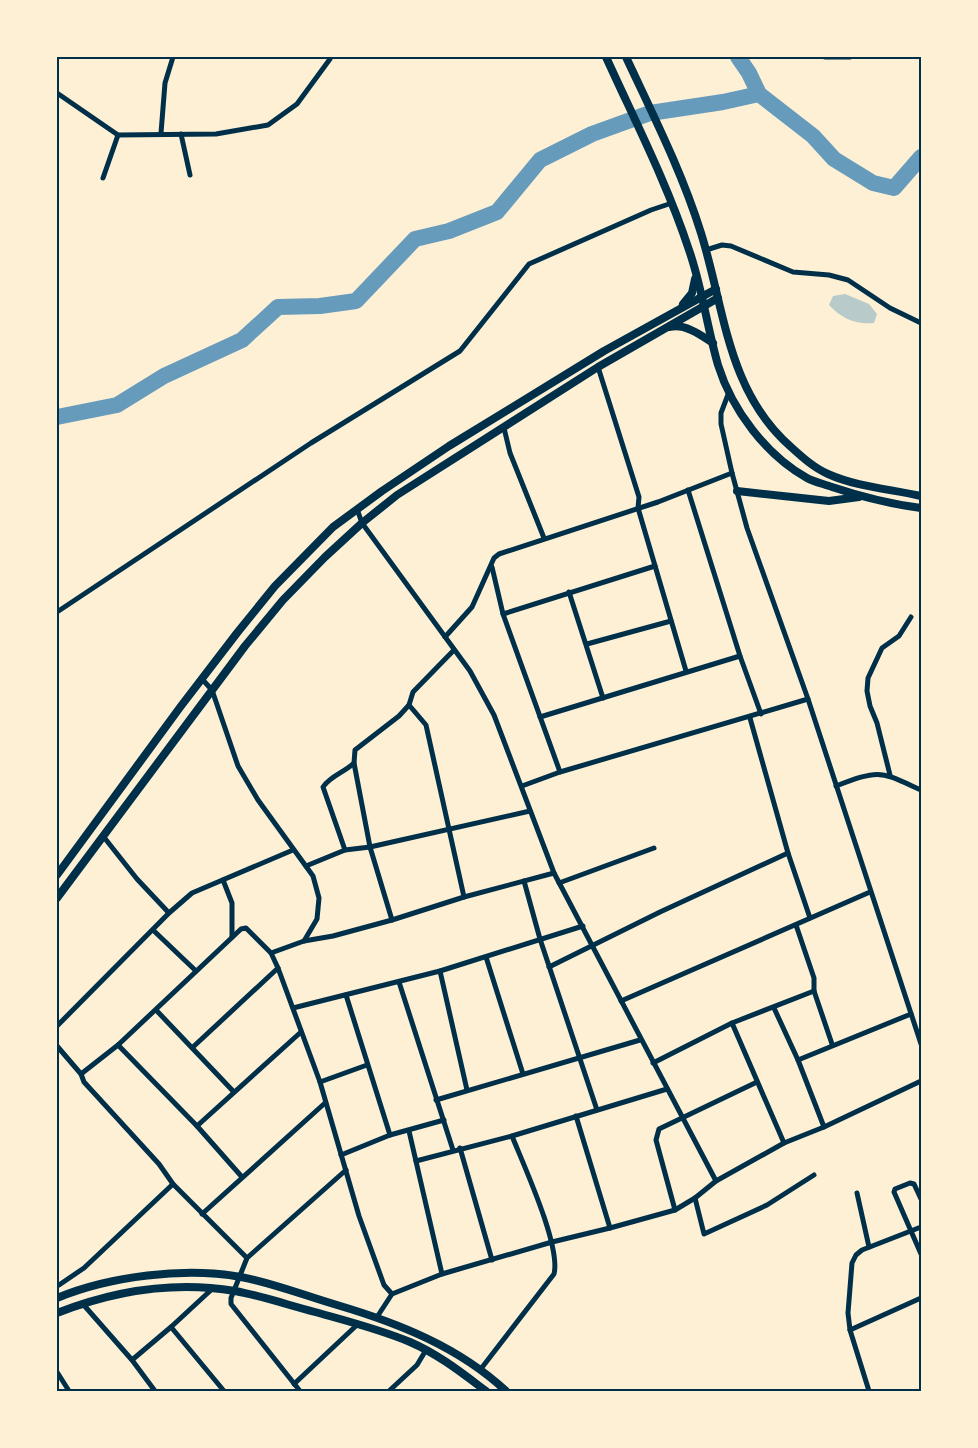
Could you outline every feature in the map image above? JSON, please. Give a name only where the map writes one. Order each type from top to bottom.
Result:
[{"type":"main road","points":[[606,57],[672,203],[691,255],[712,344],[729,392],[749,424],[769,448],[808,479],[860,497],[921,508]]},
{"type":"main road","points":[[626,57],[667,142],[688,196],[706,250],[732,357],[744,387],[760,413],[780,438],[803,458],[827,474],[856,483],[921,496]]},
{"type":"main road","points":[[673,312],[692,293],[695,274]]},
{"type":"main road","points":[[57,875],[201,679],[275,586],[333,527],[449,446],[603,351],[701,296],[717,294]]},
{"type":"main road","points":[[57,898],[212,690],[283,600],[362,523],[397,495],[598,367],[704,307],[717,294]]},
{"type":"main road","points":[[664,329],[675,325],[696,332],[712,344]]},
{"type":"main road","points":[[737,491],[829,501],[860,497]]},
{"type":"main road","points":[[57,1298],[68,1293],[144,1276],[170,1273],[240,1277],[376,1317],[414,1332],[457,1354],[506,1391]]},
{"type":"main road","points":[[57,1313],[124,1293],[163,1288],[185,1287],[234,1291],[359,1324],[410,1342],[451,1364],[486,1391]]},
{"type":"street","points":[[161,133],[165,83],[173,57]]},
{"type":"street","points":[[825,57],[850,57]]},
{"type":"street","points":[[57,93],[118,135],[216,134],[268,124],[297,104],[330,59]]},
{"type":"street","points":[[181,134],[190,175]]},
{"type":"street","points":[[103,178],[118,135]]},
{"type":"street","points":[[57,612],[311,443],[460,351],[529,264],[651,210],[672,203]]},
{"type":"street","points":[[706,250],[722,245],[731,246],[793,272],[829,275],[848,280],[890,308],[921,323]]},
{"type":"street","points":[[598,367],[639,497],[638,508],[686,671]]},
{"type":"street","points":[[729,392],[721,424],[747,528],[808,699],[921,1044]]},
{"type":"street","points":[[504,428],[510,453],[544,538]]},
{"type":"street","points":[[446,637],[472,608],[494,558],[499,554],[638,508],[732,472]]},
{"type":"street","points":[[688,490],[740,656],[761,714]]},
{"type":"street","points":[[357,509],[362,523],[408,589],[470,671],[494,715],[554,873],[716,1181]]},
{"type":"street","points":[[492,566],[503,614],[560,772]]},
{"type":"street","points":[[503,614],[655,566]]},
{"type":"street","points":[[569,592],[603,698]]},
{"type":"street","points":[[890,775],[878,723],[870,706],[867,691],[868,678],[882,648],[899,636],[911,617]]},
{"type":"street","points":[[587,644],[671,621]]},
{"type":"street","points":[[392,920],[370,847],[354,763],[355,750],[386,728],[409,705],[413,692],[454,650]]},
{"type":"street","points":[[540,717],[740,656]]},
{"type":"street","points":[[201,679],[212,690],[238,766],[258,800],[313,876],[319,898],[317,919],[304,941]]},
{"type":"street","points":[[522,786],[560,772],[750,718],[808,699]]},
{"type":"street","points":[[409,705],[426,725],[464,897]]},
{"type":"street","points":[[750,718],[788,853],[810,918]]},
{"type":"street","points":[[345,850],[323,787],[327,781],[347,770],[354,763]]},
{"type":"street","points":[[836,786],[878,773],[890,775],[921,790]]},
{"type":"street","points":[[306,866],[345,850],[370,847],[530,811]]},
{"type":"street","points":[[103,836],[137,879],[169,913]]},
{"type":"street","points":[[560,883],[654,848]]},
{"type":"street","points":[[57,1026],[169,913],[192,893],[293,850]]},
{"type":"street","points":[[549,967],[660,912],[788,853]]},
{"type":"street","points":[[271,953],[304,941],[333,936],[392,920],[464,897],[554,873]]},
{"type":"street","points":[[223,880],[232,903],[232,937]]},
{"type":"street","points":[[524,881],[540,939],[597,1110]]},
{"type":"street","points":[[621,1001],[870,892]]},
{"type":"street","points":[[796,925],[814,978],[814,991],[832,1044]]},
{"type":"street","points":[[293,1008],[440,971],[583,926]]},
{"type":"street","points":[[81,1074],[118,1045],[232,937],[241,929],[246,928],[271,953],[278,968],[320,1082],[360,1216],[384,1285],[392,1294]]},
{"type":"street","points":[[153,930],[196,971]]},
{"type":"street","points":[[486,957],[523,1074]]},
{"type":"street","points":[[193,1047],[278,968]]},
{"type":"street","points":[[440,971],[467,1090]]},
{"type":"street","points":[[399,982],[453,1150]]},
{"type":"street","points":[[653,1063],[732,1023],[814,991]]},
{"type":"street","points":[[346,995],[390,1135]]},
{"type":"street","points":[[774,1008],[798,1060],[824,1127]]},
{"type":"street","points":[[156,1010],[233,1091]]},
{"type":"street","points":[[798,1060],[832,1044],[911,1014]]},
{"type":"street","points":[[732,1023],[784,1143]]},
{"type":"street","points":[[196,1126],[301,1032]]},
{"type":"street","points":[[436,1100],[640,1040]]},
{"type":"street","points":[[118,1045],[242,1177]]},
{"type":"street","points":[[57,1046],[81,1074],[84,1082],[159,1164],[173,1184],[247,1258]]},
{"type":"street","points":[[320,1082],[367,1065]]},
{"type":"street","points":[[376,1317],[392,1294],[442,1274],[675,1210],[716,1181],[784,1143],[824,1127],[921,1081]]},
{"type":"street","points":[[675,1210],[656,1140],[659,1129],[757,1082]]},
{"type":"street","points":[[416,1161],[512,1136],[667,1089]]},
{"type":"street","points":[[202,1214],[325,1103]]},
{"type":"street","points":[[576,1116],[610,1228]]},
{"type":"street","points":[[341,1155],[390,1135],[444,1120]]},
{"type":"street","points":[[410,1131],[442,1274]]},
{"type":"street","points":[[480,1370],[554,1274],[556,1257],[552,1242],[512,1136]]},
{"type":"street","points":[[460,1148],[492,1260]]},
{"type":"street","points":[[300,1391],[231,1304],[247,1258],[346,1170]]},
{"type":"street","points":[[695,1198],[704,1234],[767,1205],[814,1175]]},
{"type":"street","points":[[921,1199],[914,1184],[910,1183],[895,1189],[894,1192],[921,1254]]},
{"type":"street","points":[[59,1285],[84,1268],[173,1184]]},
{"type":"street","points":[[857,1192],[869,1248]]},
{"type":"street","points":[[869,1391],[850,1330],[848,1313],[852,1263],[856,1255],[869,1248],[921,1227]]},
{"type":"street","points":[[132,1360],[211,1290]]},
{"type":"street","points":[[850,1330],[921,1298]]},
{"type":"street","points":[[82,1304],[132,1360],[155,1391]]},
{"type":"street","points":[[294,1384],[359,1324]]},
{"type":"street","points":[[171,1327],[224,1391]]},
{"type":"street","points":[[389,1391],[417,1365],[426,1350]]},
{"type":"street","points":[[57,1372],[69,1391]]},
{"type":"shaded area","points":[[845,294],[869,304],[877,314],[874,323],[849,320],[829,305],[833,296]]},
{"type":"waterway","points":[[738,57],[759,94],[813,136],[834,159],[873,183],[894,188],[921,157]]},
{"type":"waterway","points":[[57,417],[117,405],[164,376],[242,340],[278,307],[320,306],[356,301],[415,239],[449,231],[497,212],[540,160],[592,134],[650,113],[759,94]]}]
